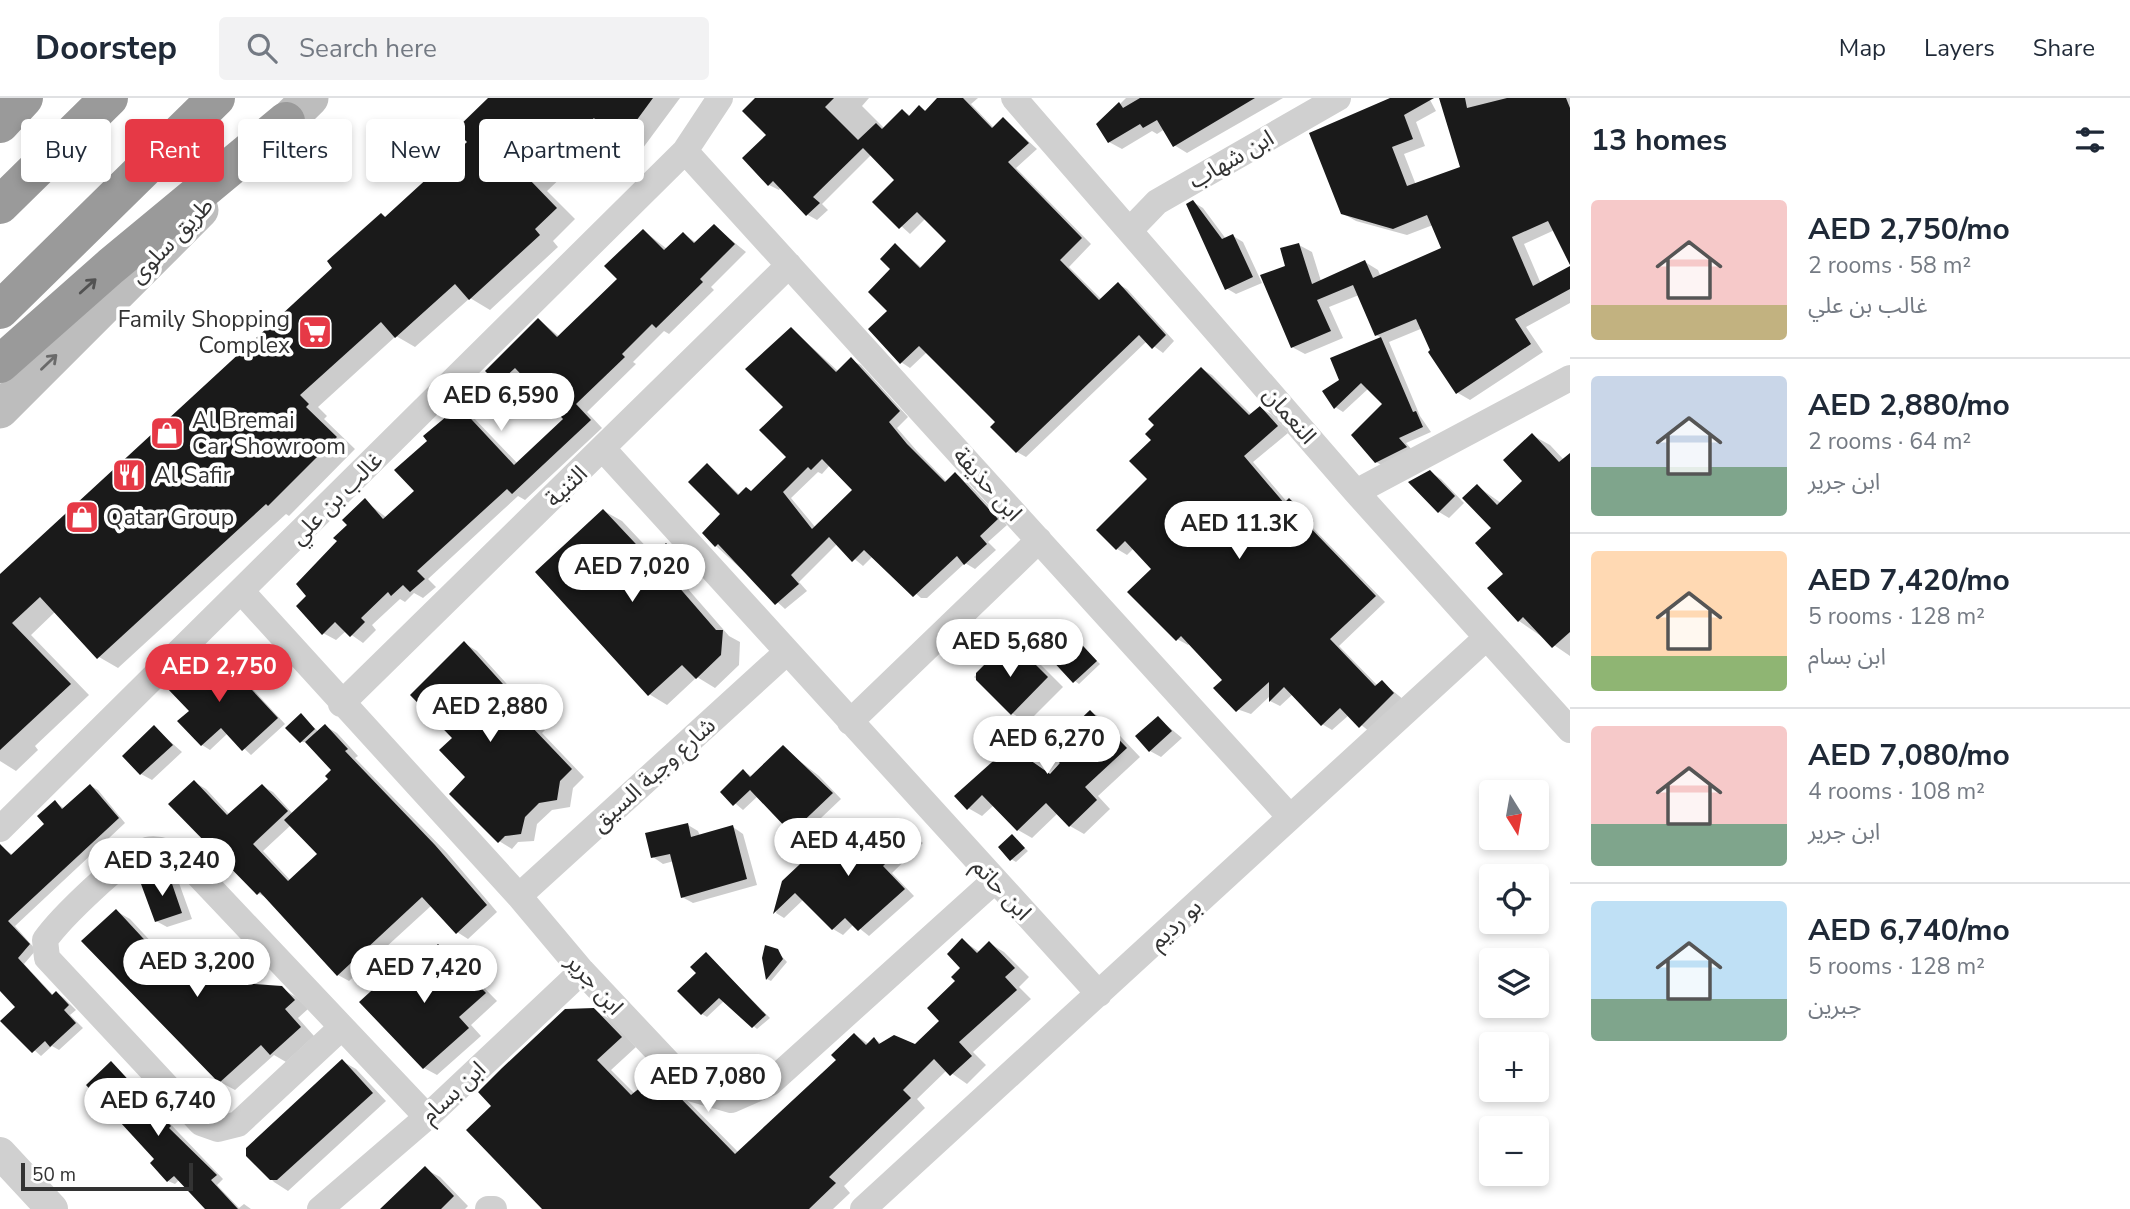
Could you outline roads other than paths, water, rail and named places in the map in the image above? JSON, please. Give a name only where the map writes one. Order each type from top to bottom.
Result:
[{"type":"highway","points":[[0,124],[24,98]]},
{"type":"highway","points":[[0,205],[109,98]]},
{"type":"highway","points":[[0,310],[216,98]]},
{"type":"highway","points":[[0,364],[111,265],[298,110]]},
{"type":"main road","name":"طريق سلوى","points":[[0,410],[298,110]]},
{"type":"street","name":"غالب بن علي","points":[[0,828],[242,592],[685,151],[720,98]]},
{"type":"street","name":"النعمان","points":[[1014,98],[1356,492],[1570,730]]},
{"type":"street","name":"ابن شهاب","points":[[1130,230],[1157,202],[1338,98]]},
{"type":"street","name":"ابن حذيفة","points":[[685,151],[1290,817]]},
{"type":"street","name":"الثنية","points":[[341,704],[604,450],[789,265]]},
{"type":"street","points":[[1356,492],[1570,378]]},
{"type":"street","name":"ابن حاتم","points":[[604,450],[1099,994]]},
{"type":"street","points":[[850,722],[1039,540]]},
{"type":"street","name":"ابن جرير","points":[[242,592],[341,704],[519,896],[582,971],[693,1089],[732,1100],[770,1083],[994,881]]},
{"type":"street","name":"بو رديم","points":[[863,1209],[1486,638]]},
{"type":"street","name":"شارع وجبة السيق","points":[[519,896],[787,652]]},
{"type":"street","points":[[342,1027],[238,1124],[218,1129],[201,1123],[47,958],[45,940],[55,925],[130,858],[148,849],[169,852],[184,860],[342,1027],[427,1117]]},
{"type":"street","name":"ابن بسام","points":[[320,1209],[427,1117],[582,971]]},
{"type":"street","points":[[0,1153],[40,1205]]},
{"type":"street","points":[[488,1209],[494,1209]]},
{"type":"place","name":"Family Shopping Complex","points":[[315,332]]},
{"type":"place","name":"Al Bremai Car Showroom","points":[[167,433]]},
{"type":"place","name":"Al Safir","points":[[129,475]]},
{"type":"place","name":"Qatar Group","points":[[82,517]]}]
